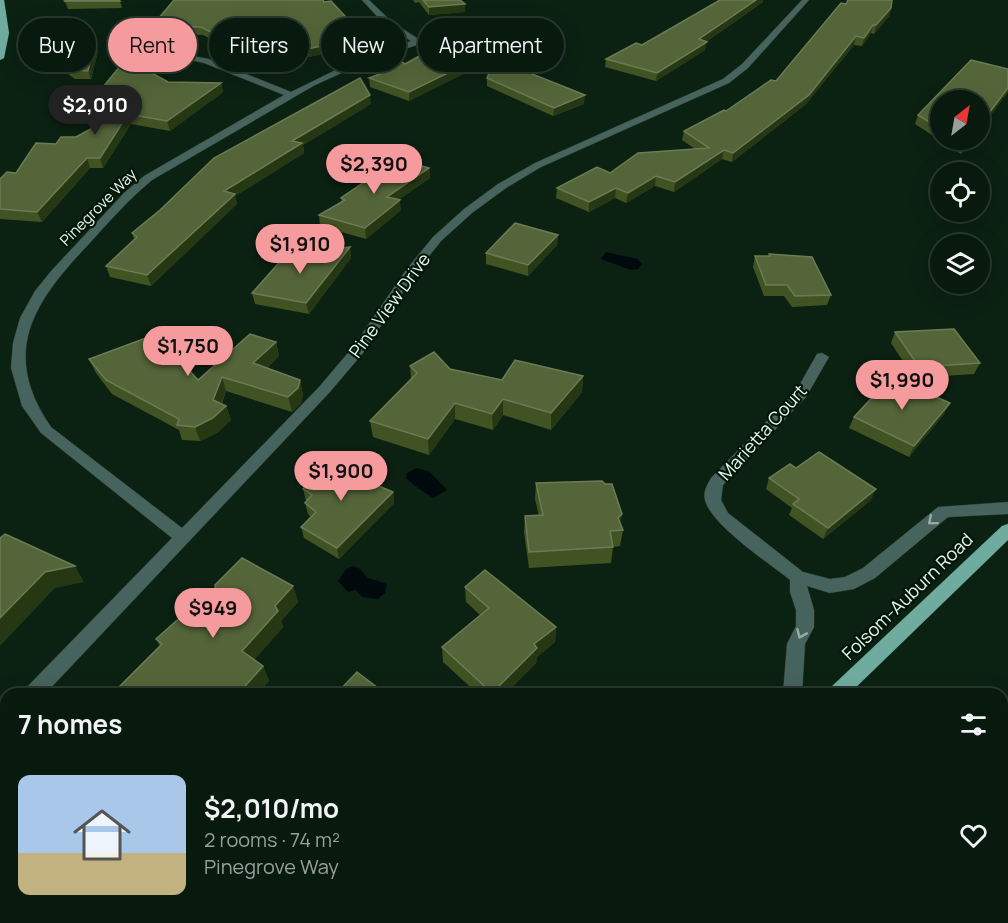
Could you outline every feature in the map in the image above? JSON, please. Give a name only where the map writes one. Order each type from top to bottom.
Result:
[{"type":"main road","points":[[0,58],[5,33],[1,0]]},
{"type":"main road","name":"Folsom-Auburn Road","points":[[843,688],[1008,531]]},
{"type":"street","name":"Pinegrove Way","points":[[183,538],[46,430],[29,406],[20,381],[19,343],[26,318],[39,294],[56,272],[128,195],[171,162],[291,95],[363,60],[417,42],[389,24],[365,0]]},
{"type":"street","name":"Pine View Drive","points":[[39,688],[324,390],[358,350],[410,272],[437,239],[468,211],[502,186],[538,165],[726,81],[745,66],[807,0]]},
{"type":"street","points":[[197,59],[291,95]]},
{"type":"street","name":"Marietta Court","points":[[822,357],[801,394],[716,482],[711,493],[713,504],[722,517],[798,577],[830,586],[848,584],[869,573],[944,511],[1008,508]]},
{"type":"street","points":[[792,688],[796,644],[805,627],[805,610],[799,592],[798,577]]},
{"type":"shaded area","points":[[606,252],[637,259],[642,264],[638,269],[631,270],[601,259]]},
{"type":"shaded area","points":[[417,468],[430,472],[447,490],[433,498],[415,486],[406,478],[407,473]]},
{"type":"shaded area","points":[[353,566],[360,569],[368,578],[387,584],[385,593],[378,599],[363,597],[355,590],[348,592],[338,581],[346,569]]},
{"type":"building","points":[[119,0],[120,1],[65,1]]},
{"type":"building","points":[[174,0],[323,0],[324,2],[331,1],[347,18],[321,18],[321,46],[309,49],[309,18],[209,18],[209,31],[197,27],[197,18],[159,18]]},
{"type":"building","points":[[423,0],[460,0],[465,4],[429,7]]},
{"type":"building","points":[[720,0],[756,0],[699,39],[707,42],[657,73],[606,59],[636,43],[642,45]]},
{"type":"building","points":[[848,0],[892,0],[891,8],[876,25],[873,25],[864,38],[856,36],[809,95],[733,153],[724,150],[675,182],[656,176],[628,193],[616,188],[589,202],[557,188],[597,167],[610,173],[638,153],[709,148],[684,131],[726,111],[771,80],[776,81],[841,3],[846,4]]},
{"type":"building","points":[[418,57],[418,72],[450,72],[409,92],[369,78],[385,72],[406,72],[406,63]]},
{"type":"building","points":[[971,60],[1008,69],[1008,88],[990,112],[990,90],[942,90]]},
{"type":"building","points":[[115,72],[150,72],[168,82],[221,83],[167,121],[128,114],[100,158],[87,158],[37,212],[0,209],[0,179],[7,172],[16,173],[36,143],[56,144],[61,137],[76,137],[133,106],[103,87]]},
{"type":"building","points":[[490,72],[528,72],[585,95],[554,108],[487,78]]},
{"type":"building","points":[[360,78],[370,95],[292,141],[302,143],[224,191],[235,194],[147,275],[106,266],[137,237],[132,233],[160,210],[214,158]]},
{"type":"building","points":[[930,103],[930,123],[918,115]]},
{"type":"building","points":[[398,159],[429,168],[387,197],[400,200],[365,228],[319,215],[345,200],[341,198]]},
{"type":"building","points":[[515,223],[558,235],[528,265],[486,253]]},
{"type":"building","points":[[350,247],[306,303],[252,293],[285,256]]},
{"type":"building","points":[[769,254],[812,257],[831,295],[795,296],[787,285],[766,285],[755,256],[770,256]]},
{"type":"building","points":[[954,329],[980,363],[919,367],[895,332]]},
{"type":"building","points":[[157,334],[198,380],[250,334],[276,342],[253,363],[300,380],[298,388],[288,397],[222,377],[213,400],[226,406],[213,418],[195,427],[177,425],[179,419],[106,380],[89,359]]},
{"type":"building","points":[[434,352],[450,369],[502,380],[515,360],[583,376],[551,413],[503,399],[492,414],[455,403],[428,439],[370,421],[417,373],[410,366]]},
{"type":"building","points":[[891,377],[950,403],[914,446],[854,417]]},
{"type":"building","points":[[819,452],[876,489],[828,528],[793,504],[799,499],[769,478],[790,464],[796,468]]},
{"type":"building","points":[[336,459],[368,474],[365,480],[393,492],[337,548],[301,527],[316,512],[305,503],[312,495],[303,489]]},
{"type":"building","points":[[602,481],[605,484],[612,484],[622,514],[618,518],[623,530],[610,531],[613,547],[529,552],[525,516],[543,515],[536,483]]},
{"type":"building","points":[[5,534],[75,566],[45,572],[0,618],[0,538]]},
{"type":"building","points":[[242,558],[293,586],[275,606],[278,611],[242,651],[263,666],[243,688],[118,688],[162,644],[156,639],[184,614],[192,614],[215,593],[215,585]]},
{"type":"building","points":[[485,570],[556,627],[534,644],[537,648],[497,688],[487,688],[442,647],[489,608],[465,587]]},
{"type":"building","points":[[357,672],[378,688],[342,688]]}]
